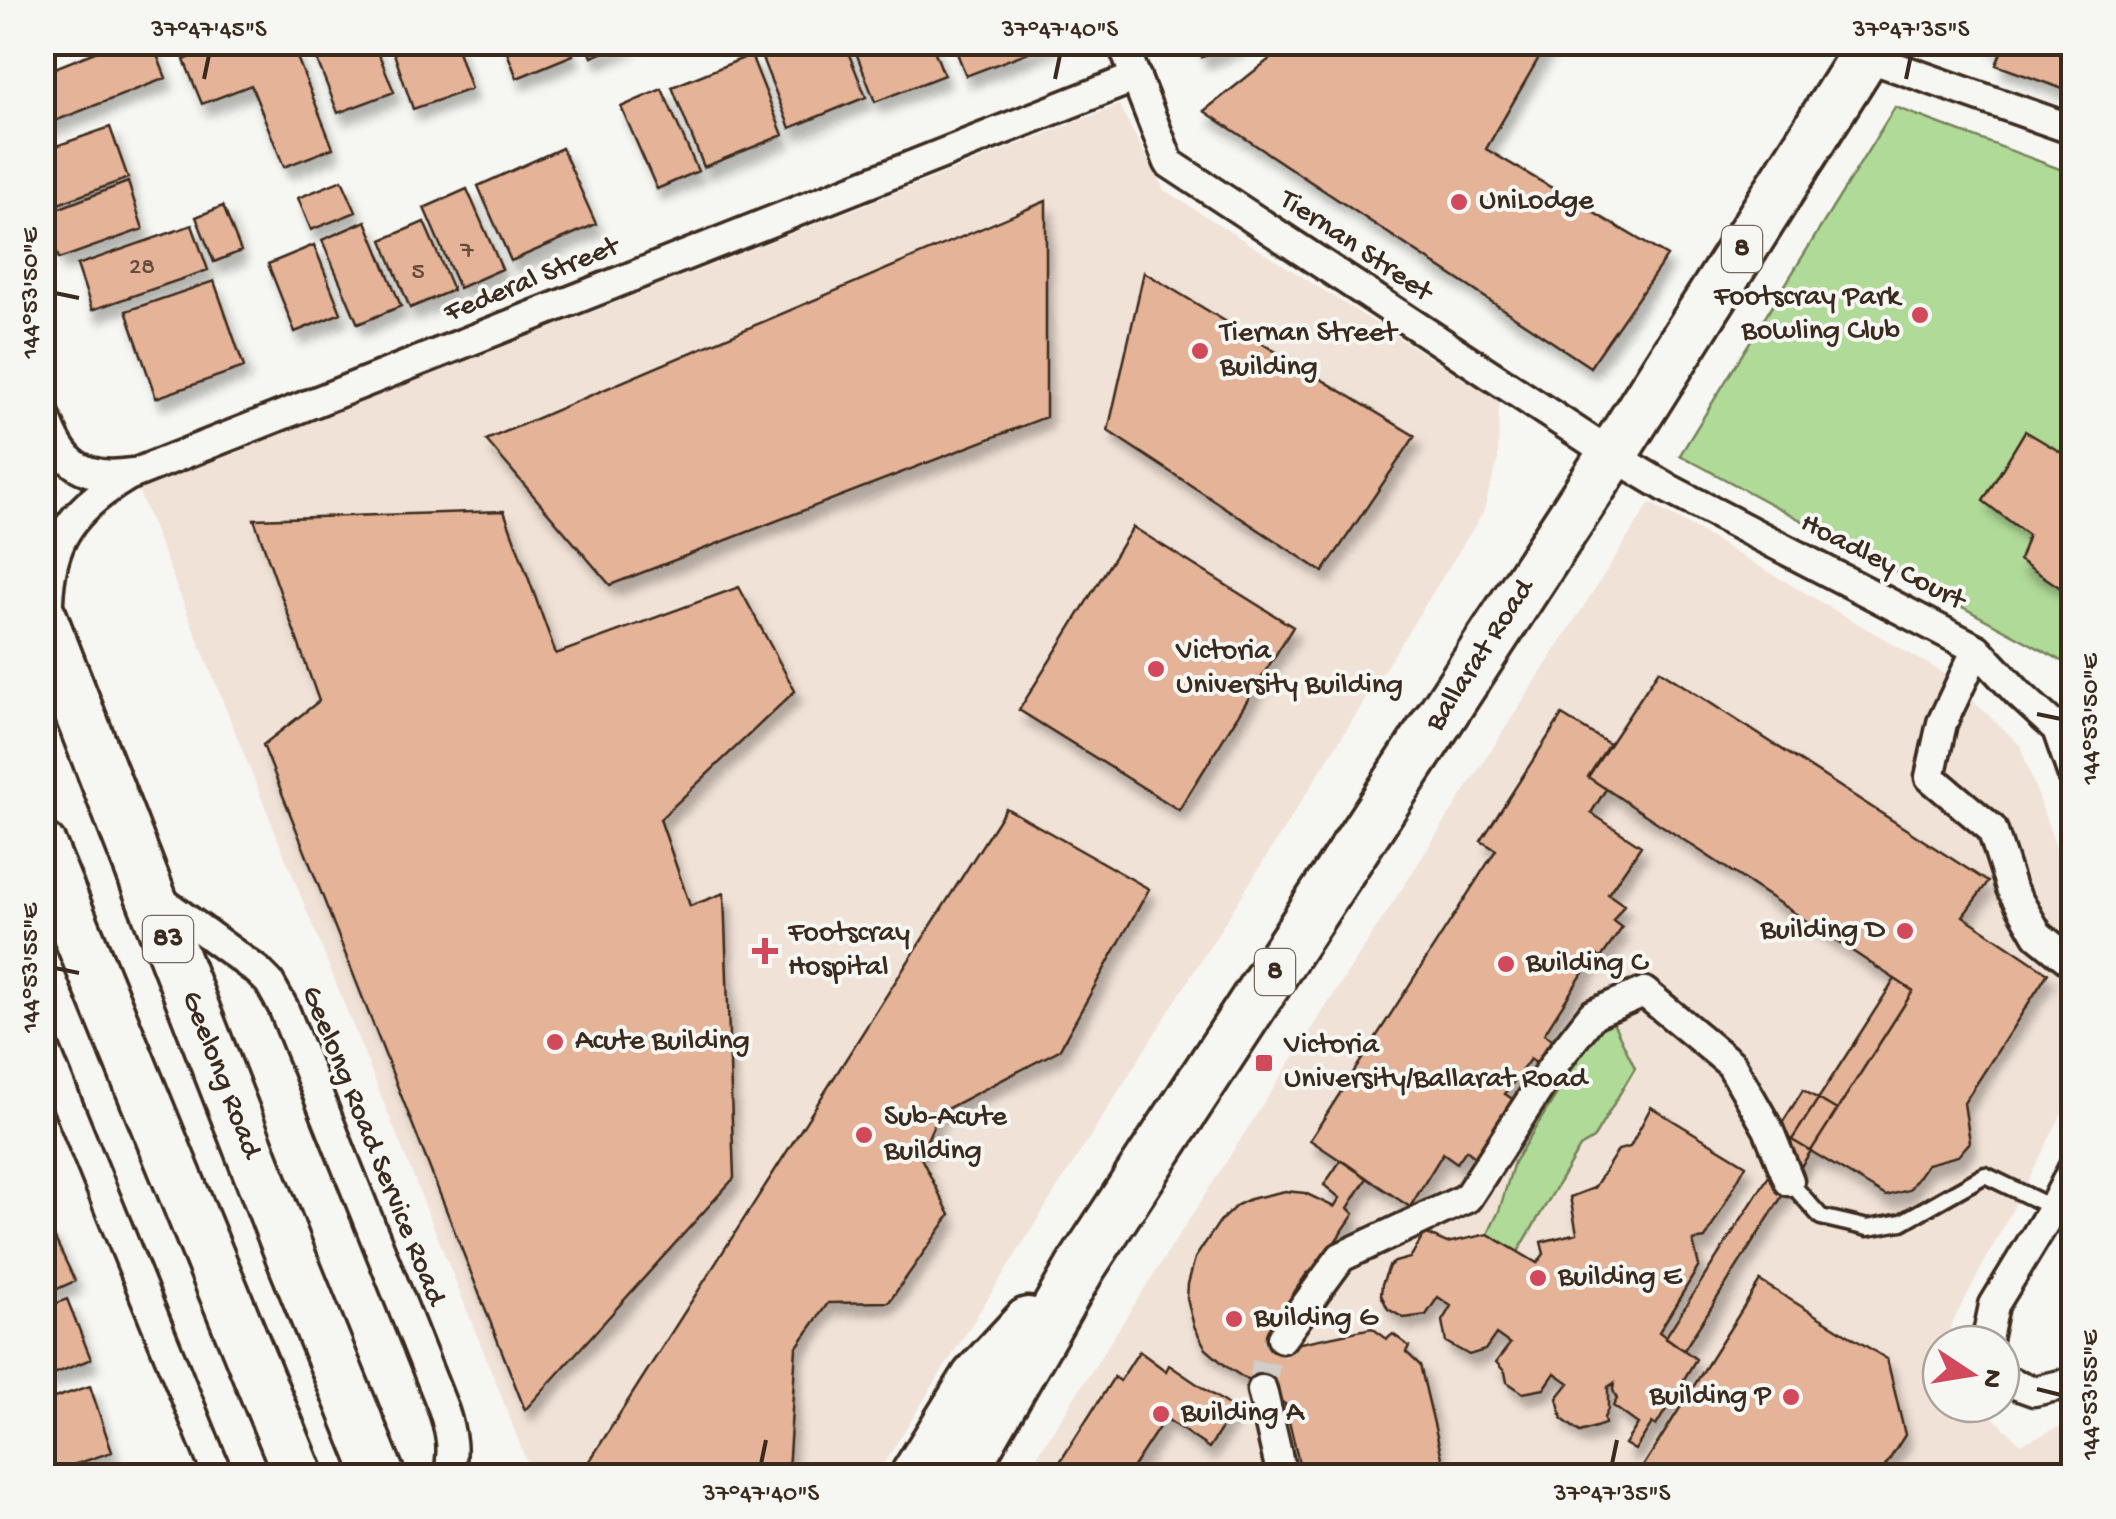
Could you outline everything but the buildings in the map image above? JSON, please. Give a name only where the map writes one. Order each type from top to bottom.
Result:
[{"type":"highway","name":"Ballarat Road","points":[[960,1476],[1082,1265],[1612,455],[1869,49]]},
{"type":"highway","name":"Geelong Road","points":[[45,624],[292,1262],[380,1476]]},
{"type":"highway","points":[[42,847],[299,1476]]},
{"type":"highway","name":"Ballarat Road","points":[[915,1476],[976,1378],[1082,1265]]},
{"type":"street","name":"Tiernan Street","points":[[1122,42],[1170,163],[1612,455]]},
{"type":"street","points":[[1869,49],[2074,130]]},
{"type":"street","name":"Federal Street","points":[[45,624],[50,572],[67,528],[92,500],[138,471],[1136,77]]},
{"type":"street","points":[[42,407],[57,446],[73,465],[102,474],[138,471]]},
{"type":"street","name":"Hoadley Court","points":[[1612,455],[1669,489],[1976,649],[2018,693],[2065,725],[2074,778]]},
{"type":"street","points":[[1976,649],[1942,723],[1930,777],[1992,828],[2011,888],[2038,934],[2074,964]]},
{"type":"street","name":"Geelong Road Service Road","points":[[149,892],[258,972],[269,982],[283,1007],[444,1408],[453,1451],[448,1476]]},
{"type":"street","points":[[1282,1338],[1341,1257],[1467,1198],[1556,1060],[1592,1014],[1644,992],[1731,1064],[1768,1129],[1789,1181]]},
{"type":"street","points":[[42,1042],[218,1476]]},
{"type":"street","points":[[1990,1324],[1994,1305],[2074,1167]]},
{"type":"street","points":[[2021,1386],[2034,1391],[2074,1382]]},
{"type":"street","points":[[1262,1390],[1282,1476]]},
{"type":"lane","points":[[1789,1181],[1821,1217],[1868,1228],[1902,1222],[1985,1175],[2053,1208]]},
{"type":"shaded area","name":"Footscray Hospital","points":[[1119,105],[1164,190],[1499,401],[1498,459],[1483,513],[876,1476],[532,1476],[138,490]]},
{"type":"shaded area","points":[[1650,503],[1943,673],[2020,745],[2073,896],[2073,1064],[2063,1111],[1952,1324],[1921,1324],[1921,1424],[2000,1424],[2021,1444],[2073,1421],[2073,1476],[1024,1476]]},
{"type":"green space","name":"Footscray Park Bowling Club","points":[[1895,107],[2073,174],[2073,664],[1680,455]]},
{"type":"green space","points":[[1608,1012],[1635,1068],[1593,1139],[1580,1147],[1518,1252],[1488,1234],[1514,1162]]},
{"type":"tunnel","points":[[1262,1390],[1266,1362],[1282,1338]]},
{"type":"place","name":"UniLodge","points":[[1459,202]]},
{"type":"place","name":"Footscray Park Bowling Club","points":[[1920,315]]},
{"type":"place","name":"Tiernan Street Building","points":[[1200,351]]},
{"type":"place","name":"Victoria University Building","points":[[1156,669]]},
{"type":"place","name":"Building D","points":[[1905,931]]},
{"type":"place","name":"Footscray Hospital","points":[[765,951]]},
{"type":"place","name":"Building C","points":[[1506,964]]},
{"type":"place","name":"Acute Building","points":[[555,1042]]},
{"type":"place","name":"Victoria University/Ballarat Road","points":[[1264,1063]]},
{"type":"place","name":"Sub-Acute Building","points":[[864,1135]]},
{"type":"place","name":"Building E","points":[[1538,1278]]},
{"type":"place","name":"Building G","points":[[1234,1319]]},
{"type":"place","name":"Building P","points":[[1791,1397]]},
{"type":"place","name":"Building A","points":[[1161,1414]]}]
